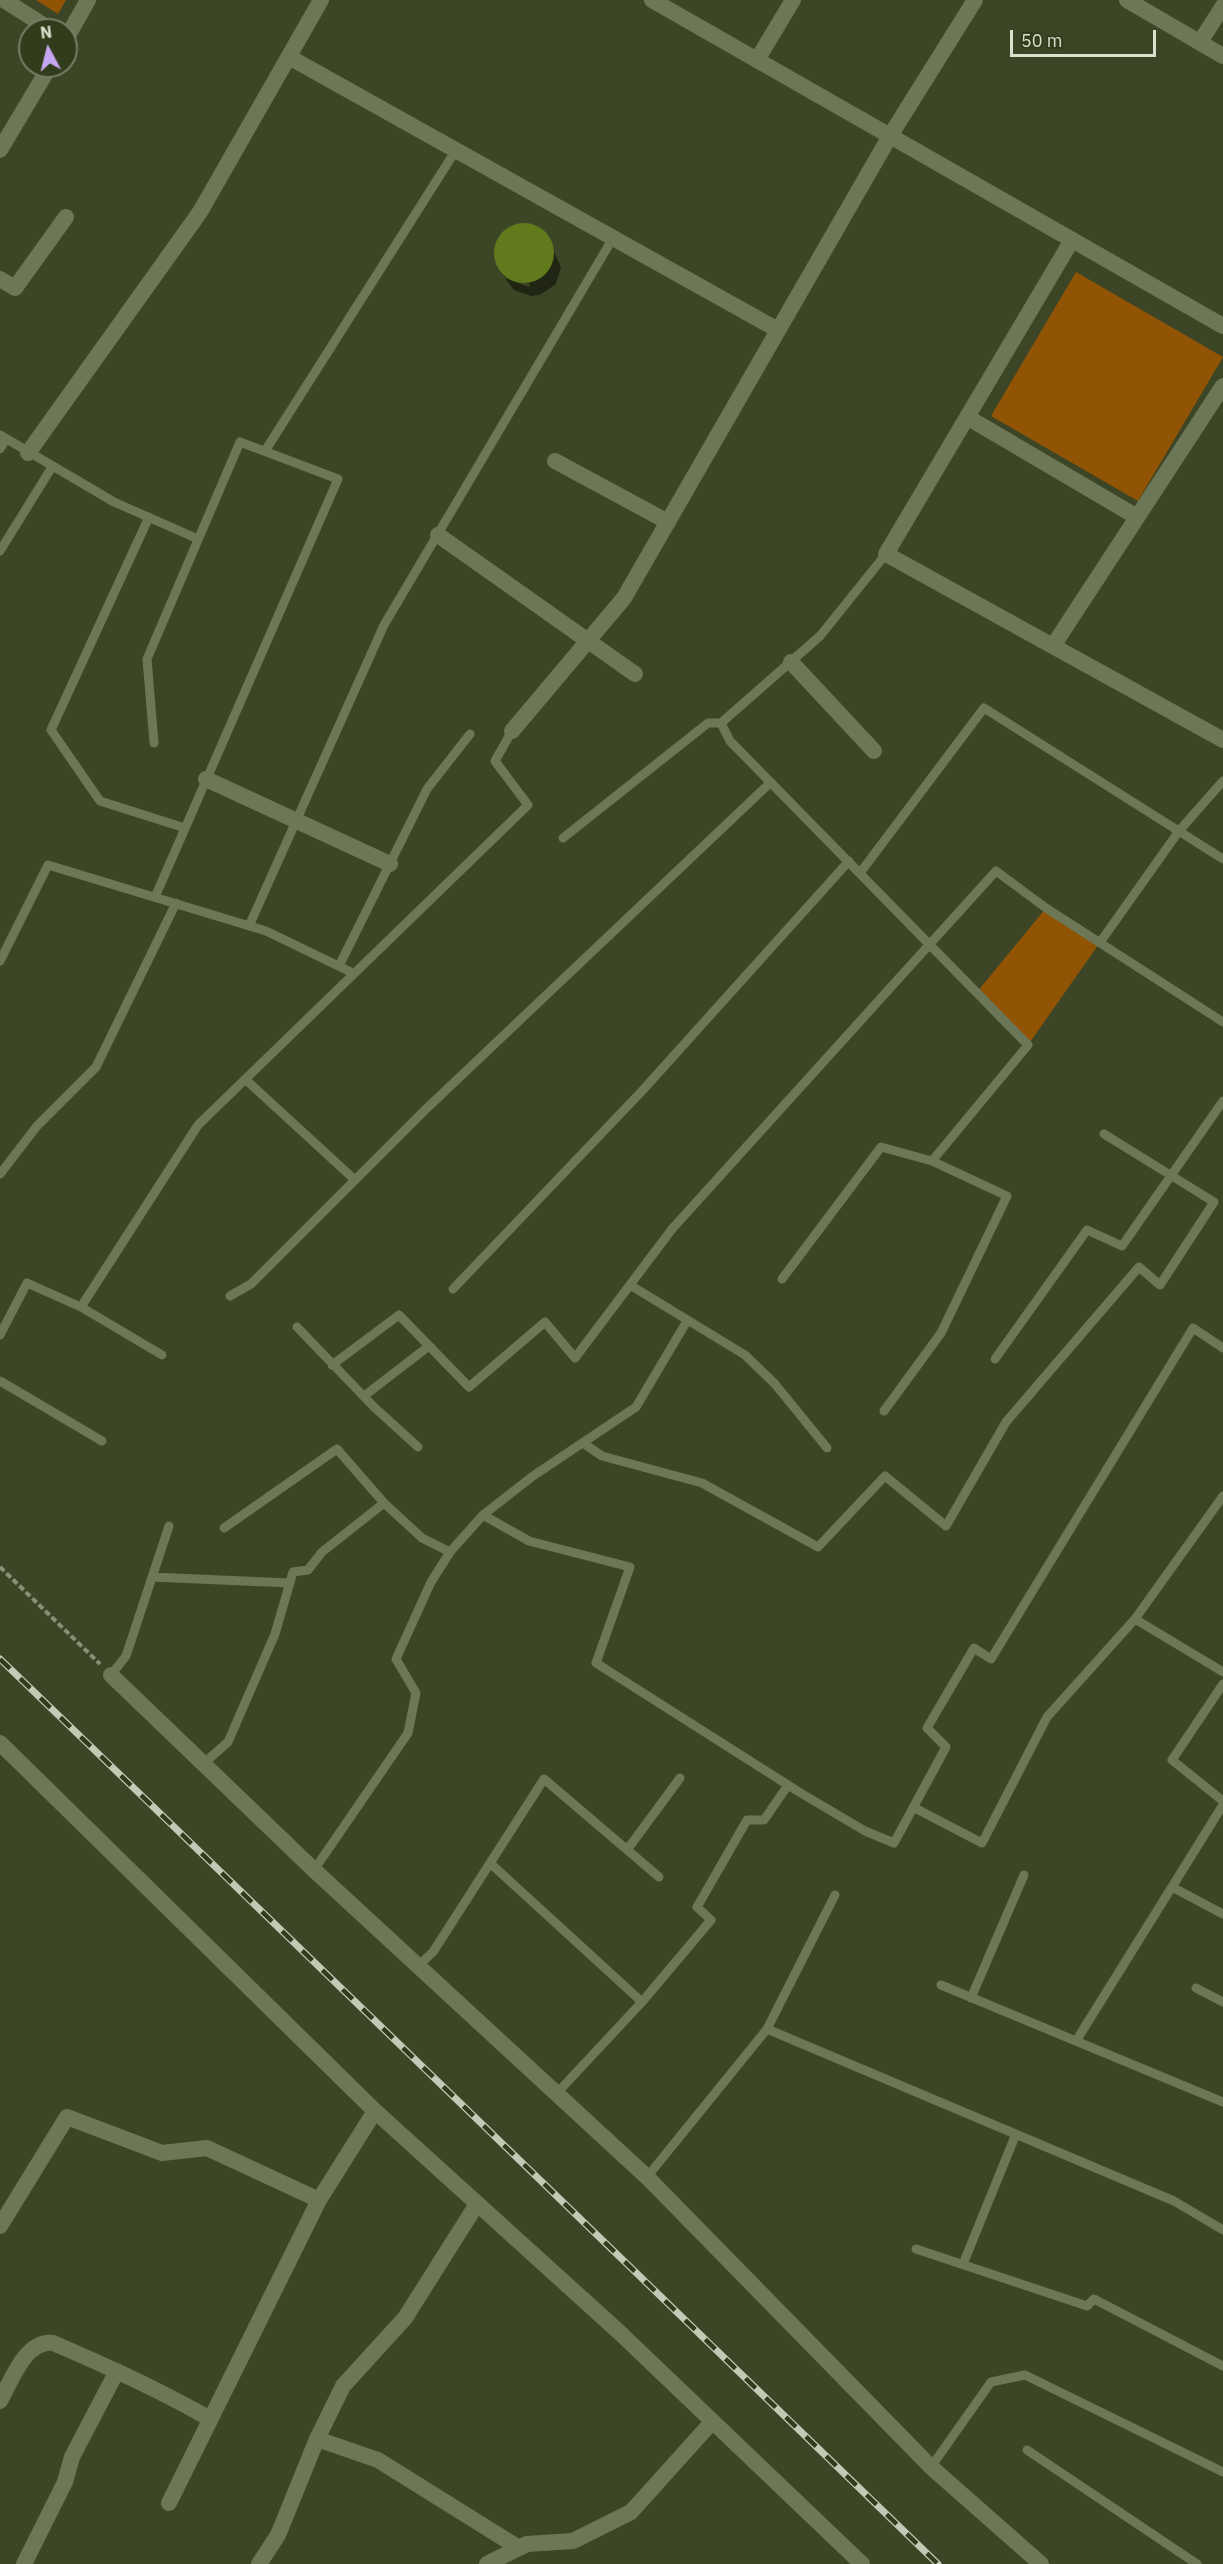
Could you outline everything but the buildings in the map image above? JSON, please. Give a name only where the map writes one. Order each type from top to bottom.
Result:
[{"type":"street","points":[[4,0],[32,18]]},
{"type":"street","points":[[78,18],[88,0]]},
{"type":"street","points":[[28,453],[200,213],[321,0]]},
{"type":"street","points":[[652,0],[1223,327]]},
{"type":"street","points":[[757,60],[793,0]]},
{"type":"street","points":[[512,731],[624,598],[890,136],[975,0]]},
{"type":"street","points":[[1127,0],[1223,56]]},
{"type":"street","points":[[1200,42],[1223,6]]},
{"type":"street","points":[[289,57],[778,330]]},
{"type":"street","points":[[0,150],[43,78]]},
{"type":"street","points":[[0,279],[15,288],[66,217]]},
{"type":"street","points":[[1072,240],[886,554],[1223,740]]},
{"type":"street","points":[[1053,646],[1223,386]]},
{"type":"street","points":[[967,417],[1137,517]]},
{"type":"street","points":[[555,461],[668,522]]},
{"type":"street","points":[[438,535],[635,674]]},
{"type":"street","points":[[791,662],[874,751]]},
{"type":"street","points":[[207,779],[390,864]]},
{"type":"street","points":[[111,1675],[314,1870],[647,2177],[931,2466],[1041,2564]]},
{"type":"street","points":[[0,1743],[375,2110],[619,2332],[854,2562]]},
{"type":"street","points":[[169,2503],[319,2200],[375,2110]]},
{"type":"street","points":[[0,2226],[67,2117],[162,2152],[207,2148],[319,2200]]},
{"type":"street","points":[[259,2564],[278,2535],[317,2439],[343,2386],[405,2318],[477,2204]]},
{"type":"street","points":[[0,2401],[30,2349],[41,2342],[53,2343],[176,2399],[210,2419]]},
{"type":"street","points":[[24,2564],[65,2482],[72,2457],[117,2371]]},
{"type":"street","points":[[487,2564],[527,2544],[573,2541],[631,2512],[712,2422]]},
{"type":"street","points":[[317,2439],[378,2460],[519,2548]]},
{"type":"lane","points":[[265,451],[456,150]]},
{"type":"lane","points":[[249,926],[384,625],[614,238]]},
{"type":"lane","points":[[0,449],[3,437],[114,502],[198,539]]},
{"type":"lane","points":[[154,743],[147,659],[240,442],[338,479],[155,897]]},
{"type":"lane","points":[[0,551],[52,466]]},
{"type":"lane","points":[[149,517],[51,730],[100,801],[185,828]]},
{"type":"lane","points":[[563,838],[708,723],[722,723],[820,636],[886,554]]},
{"type":"lane","points":[[860,873],[984,708],[1223,859]]},
{"type":"lane","points":[[722,723],[730,741],[1028,1045],[932,1161]]},
{"type":"lane","points":[[81,1307],[198,1125],[528,805],[495,761],[512,731]]},
{"type":"lane","points":[[339,966],[427,789],[471,734]]},
{"type":"lane","points":[[1101,941],[1179,831],[1223,781]]},
{"type":"lane","points":[[230,1296],[251,1284],[425,1110],[771,782]]},
{"type":"lane","points":[[453,1289],[642,1091],[849,861]]},
{"type":"lane","points":[[1,955],[48,865],[266,931],[353,973]]},
{"type":"lane","points":[[333,1365],[399,1315],[469,1388],[545,1322],[576,1358],[672,1229],[996,871],[1046,908],[1101,941],[1223,1022]]},
{"type":"lane","points":[[0,1174],[37,1126],[96,1067],[176,903]]},
{"type":"lane","points":[[244,1079],[355,1180]]},
{"type":"lane","points":[[995,1359],[1087,1230],[1122,1246],[1223,1101]]},
{"type":"lane","points":[[583,1443],[602,1456],[702,1483],[818,1547],[885,1476],[946,1526],[1006,1422],[1138,1267],[1160,1285],[1214,1202],[1104,1134]]},
{"type":"lane","points":[[782,1279],[881,1147],[932,1161],[1007,1196],[941,1333],[884,1411]]},
{"type":"lane","points":[[0,1335],[27,1283],[81,1307],[162,1355]]},
{"type":"lane","points":[[630,1285],[687,1322],[745,1355],[775,1384],[826,1448]]},
{"type":"lane","points":[[314,1870],[408,1733],[416,1693],[396,1659],[430,1582],[450,1552],[483,1515],[532,1476],[636,1407],[687,1322]]},
{"type":"lane","points":[[297,1327],[364,1396],[418,1447]]},
{"type":"lane","points":[[483,1515],[529,1541],[630,1567],[596,1663],[788,1785],[865,1831],[894,1843],[946,1747],[927,1728],[974,1648],[991,1659],[1193,1328],[1223,1348]]},
{"type":"lane","points":[[364,1396],[429,1346]]},
{"type":"lane","points":[[0,1382],[102,1441]]},
{"type":"lane","points":[[224,1528],[337,1449],[384,1503],[422,1538],[450,1552]]},
{"type":"lane","points":[[913,1807],[982,1843],[1047,1717],[1135,1619],[1223,1496]]},
{"type":"lane","points":[[203,1764],[228,1742],[275,1634],[293,1572],[308,1570],[322,1552],[384,1503]]},
{"type":"lane","points":[[111,1675],[126,1656],[169,1526]]},
{"type":"lane","points":[[152,1577],[290,1583]]},
{"type":"lane","points":[[1135,1619],[1223,1672]]},
{"type":"lane","points":[[1076,2041],[1223,1803],[1172,1760],[1223,1684]]},
{"type":"lane","points":[[627,1850],[680,1778]]},
{"type":"lane","points":[[418,1966],[433,1952],[544,1779],[659,1877]]},
{"type":"lane","points":[[556,2093],[642,2002],[711,1920],[698,1907],[747,1820],[764,1820],[788,1785]]},
{"type":"lane","points":[[490,1863],[642,2002]]},
{"type":"lane","points":[[971,1998],[1024,1875]]},
{"type":"lane","points":[[1172,1887],[1223,1914]]},
{"type":"lane","points":[[647,2177],[767,2030],[835,1895]]},
{"type":"lane","points":[[941,1985],[1223,2102]]},
{"type":"lane","points":[[1196,1988],[1223,2002]]},
{"type":"lane","points":[[767,2030],[1174,2201],[1223,2230]]},
{"type":"lane","points":[[963,2264],[1016,2134]]},
{"type":"lane","points":[[916,2249],[1087,2306],[1094,2299],[1223,2366]]},
{"type":"lane","points":[[931,2466],[991,2382],[1024,2375],[1223,2472]]},
{"type":"lane","points":[[1027,2450],[1197,2564]]},
{"type":"path","points":[[0,1567],[111,1675]]},
{"type":"shaded area","points":[[36,0],[66,0],[58,14]]},
{"type":"shaded area","points":[[1076,272],[1223,357],[1138,501],[991,416]]},
{"type":"shaded area","points":[[1046,908],[1101,941],[1028,1045],[977,992]]},
{"type":"railway","points":[[0,1659],[938,2564]]}]
